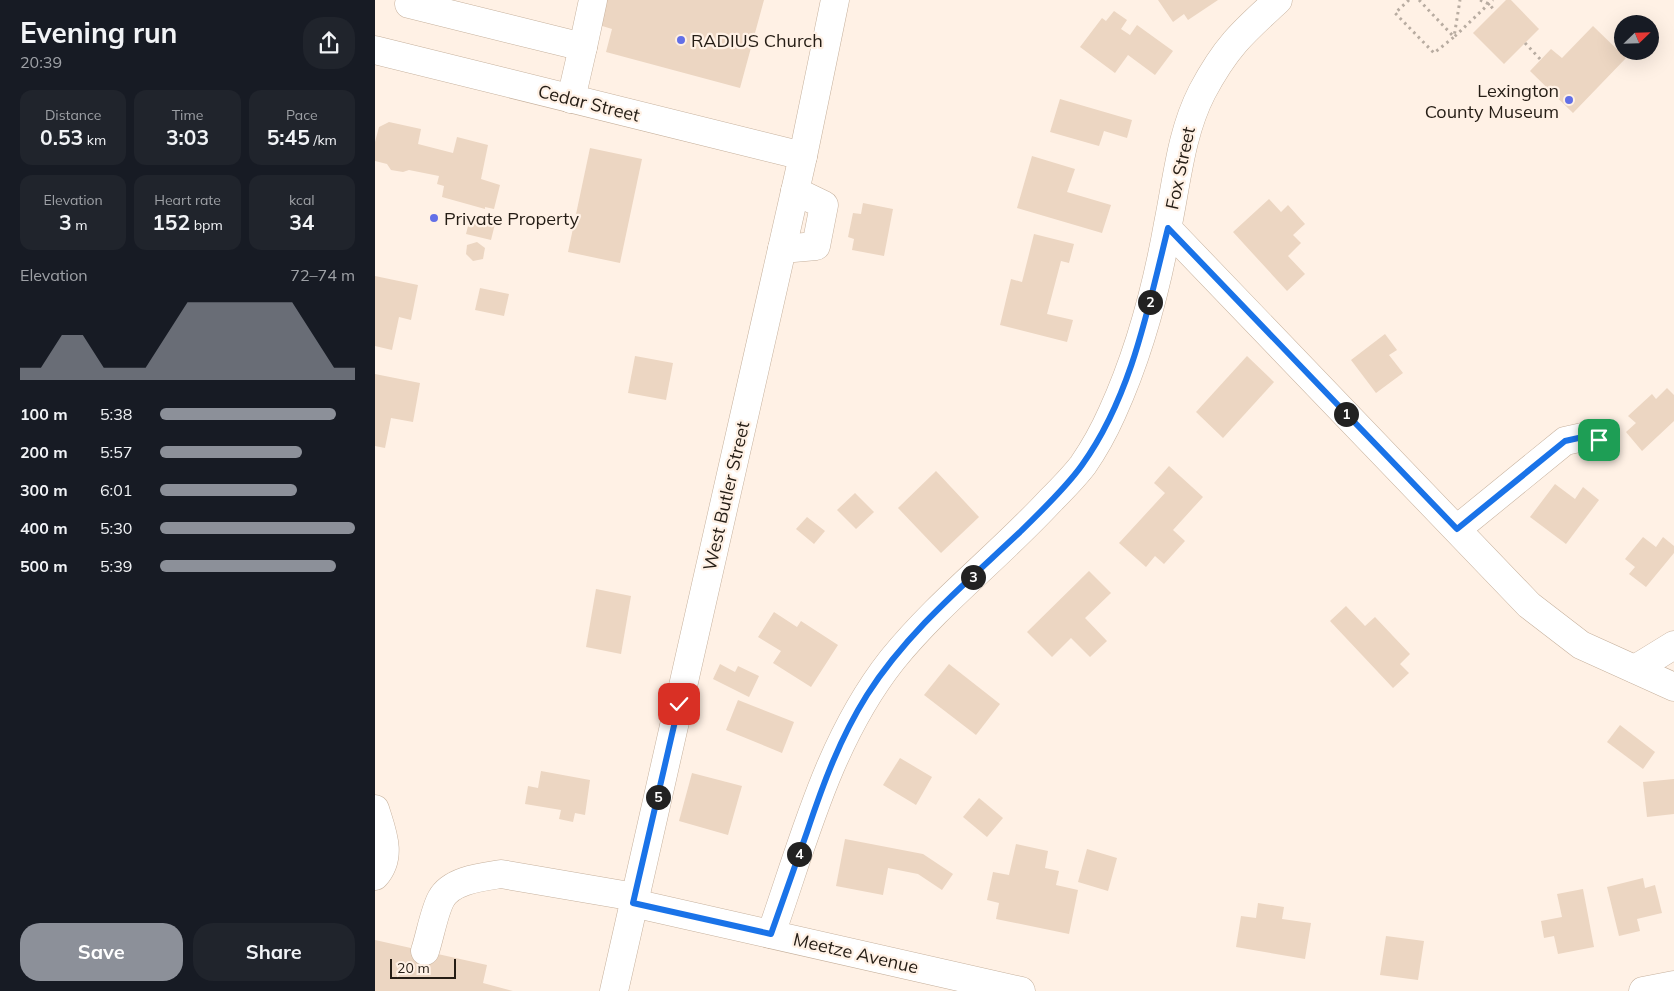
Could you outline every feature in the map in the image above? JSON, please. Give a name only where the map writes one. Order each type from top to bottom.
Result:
[{"type":"street","points":[[410,0],[409,4],[583,47]]},
{"type":"street","points":[[571,99],[593,0]]},
{"type":"street","name":"West Butler Street","points":[[614,991],[803,156],[835,0]]},
{"type":"street","name":"Fox Street","points":[[771,934],[829,769],[846,731],[867,695],[919,629],[1038,514],[1081,468],[1093,450],[1112,413],[1128,374],[1149,305],[1168,228],[1189,122],[1202,93],[1235,42],[1277,0]]},
{"type":"street","name":"Cedar Street","points":[[375,50],[803,156]]},
{"type":"street","points":[[1168,228],[1529,605],[1581,645],[1674,687]]},
{"type":"street","points":[[1457,529],[1565,441],[1583,437],[1599,440]]},
{"type":"street","points":[[1635,669],[1674,645]]},
{"type":"street","points":[[375,809],[384,838],[385,855],[381,869],[375,876]]},
{"type":"street","name":"Meetze Avenue","points":[[425,951],[441,898],[460,883],[501,874],[634,900],[771,934],[1021,991]]},
{"type":"street","points":[[1643,991],[1674,985]]},
{"type":"path","points":[[1409,0],[1395,13],[1434,54],[1493,0]]},
{"type":"path","points":[[1419,0],[1454,37]]},
{"type":"path","points":[[1454,37],[1460,0]]},
{"type":"path","points":[[1480,0],[1489,4],[1495,11]]},
{"type":"path","points":[[1525,43],[1541,60]]},
{"type":"building","name":"RADIUS Church","points":[[605,0],[764,0],[740,88],[606,52],[612,29],[599,25]]},
{"type":"building","points":[[1158,0],[1218,0],[1188,20],[1184,14],[1173,22]]},
{"type":"building","points":[[1506,0],[1511,0],[1539,29],[1504,64],[1473,33]]},
{"type":"building","points":[[1114,11],[1127,20],[1121,29],[1130,35],[1137,25],[1173,51],[1155,75],[1128,55],[1115,73],[1080,47],[1102,18],[1106,21]]},
{"type":"building","points":[[1593,26],[1614,46],[1614,60],[1624,60],[1573,113],[1530,71],[1551,49],[1562,58]]},
{"type":"building","points":[[1060,99],[1132,120],[1127,138],[1104,131],[1099,146],[1050,132]]},
{"type":"building","points":[[389,122],[421,129],[418,144],[453,153],[457,137],[488,145],[481,179],[500,185],[494,209],[485,207],[485,209],[442,197],[444,186],[437,184],[439,176],[409,170],[403,172],[391,170],[387,164],[375,161],[375,142],[379,127]]},
{"type":"building","points":[[590,148],[642,159],[620,263],[568,252]]},
{"type":"building","points":[[1032,156],[1075,169],[1067,192],[1111,205],[1102,233],[1017,208]]},
{"type":"building","points":[[1269,199],[1281,212],[1288,205],[1305,224],[1293,235],[1301,243],[1288,256],[1305,274],[1287,291],[1233,232]]},
{"type":"building","points":[[863,203],[893,209],[884,256],[852,250],[854,239],[848,237],[853,213],[861,214]]},
{"type":"building","points":[[470,218],[495,224],[491,240],[466,234]]},
{"type":"building","points":[[1034,234],[1074,244],[1069,263],[1061,261],[1047,314],[1073,320],[1067,342],[1000,325],[1011,279],[1022,282]]},
{"type":"building","points":[[477,242],[485,248],[483,259],[473,261],[466,254],[467,245]]},
{"type":"building","points":[[375,276],[418,285],[411,320],[399,317],[392,350],[375,346]]},
{"type":"building","points":[[480,288],[509,294],[504,316],[475,310]]},
{"type":"building","points":[[1385,334],[1397,350],[1389,355],[1403,373],[1376,393],[1351,360]]},
{"type":"building","points":[[635,356],[673,363],[666,400],[628,393]]},
{"type":"building","points":[[1247,356],[1274,382],[1223,438],[1196,412]]},
{"type":"building","points":[[375,374],[420,383],[413,422],[391,418],[385,448],[375,446]]},
{"type":"building","points":[[1667,388],[1674,395],[1674,421],[1642,451],[1626,432],[1636,423],[1628,416],[1652,394],[1656,399]]},
{"type":"building","points":[[1169,466],[1203,497],[1173,530],[1185,541],[1164,564],[1155,556],[1146,567],[1119,543],[1165,493],[1154,483]]},
{"type":"building","points":[[936,471],[979,517],[941,553],[898,508]]},
{"type":"building","points":[[1555,484],[1575,499],[1583,487],[1599,500],[1566,544],[1530,517]]},
{"type":"building","points":[[855,493],[874,512],[856,529],[837,510]]},
{"type":"building","points":[[807,517],[825,531],[814,544],[796,529]]},
{"type":"building","points":[[1643,537],[1656,547],[1663,537],[1674,546],[1674,553],[1646,587],[1629,574],[1635,567],[1625,559]]},
{"type":"building","points":[[1089,571],[1111,593],[1085,618],[1107,641],[1090,657],[1071,638],[1052,657],[1027,632]]},
{"type":"building","points":[[596,589],[631,596],[621,654],[586,647]]},
{"type":"building","points":[[1346,606],[1365,626],[1375,617],[1410,654],[1400,664],[1409,673],[1393,688],[1330,621]]},
{"type":"building","points":[[774,612],[797,627],[801,621],[838,645],[811,687],[773,663],[781,651],[758,637]]},
{"type":"building","points":[[720,664],[735,672],[738,666],[759,676],[749,697],[713,679]]},
{"type":"building","points":[[949,664],[1000,704],[976,735],[924,695]]},
{"type":"building","points":[[738,700],[794,722],[782,753],[726,730]]},
{"type":"building","points":[[1620,725],[1655,752],[1643,769],[1607,742]]},
{"type":"building","points":[[900,758],[932,777],[916,805],[883,785]]},
{"type":"building","points":[[541,771],[590,780],[585,815],[575,813],[573,822],[559,819],[561,810],[525,804],[528,786],[538,788]]},
{"type":"building","points":[[692,773],[742,786],[728,835],[679,821]]},
{"type":"building","points":[[1674,779],[1674,814],[1647,817],[1643,782]]},
{"type":"building","points":[[979,798],[1003,818],[987,837],[963,817]]},
{"type":"building","points":[[845,839],[923,854],[953,874],[942,890],[918,874],[888,868],[883,895],[836,886]]},
{"type":"building","points":[[1016,844],[1048,851],[1045,868],[1059,871],[1056,885],[1078,890],[1069,934],[996,919],[999,903],[987,900],[993,872],[1009,875]]},
{"type":"building","points":[[1087,849],[1117,858],[1108,891],[1078,882]]},
{"type":"building","points":[[1643,878],[1645,888],[1655,885],[1662,913],[1637,919],[1640,931],[1619,936],[1607,887]]},
{"type":"building","points":[[1583,889],[1594,947],[1558,954],[1554,936],[1544,938],[1541,921],[1562,917],[1557,894]]},
{"type":"building","points":[[1258,903],[1284,907],[1282,919],[1311,923],[1305,959],[1236,947],[1241,916],[1256,918]]},
{"type":"building","points":[[1386,936],[1424,941],[1418,980],[1380,975]]},
{"type":"building","points":[[375,940],[487,965],[483,983],[513,991],[375,991]]},
{"type":"place","name":"RADIUS Church","points":[[681,40]]},
{"type":"place","name":"Lexington County Museum","points":[[1569,100]]},
{"type":"place","name":"Private Property","points":[[434,218]]},
{"type":"route","points":[[679,704],[633,903],[771,934],[829,769],[846,731],[867,695],[919,629],[1038,514],[1081,468],[1093,450],[1112,413],[1128,374],[1149,305],[1168,228],[1457,529],[1565,441],[1583,437],[1599,440]]}]
